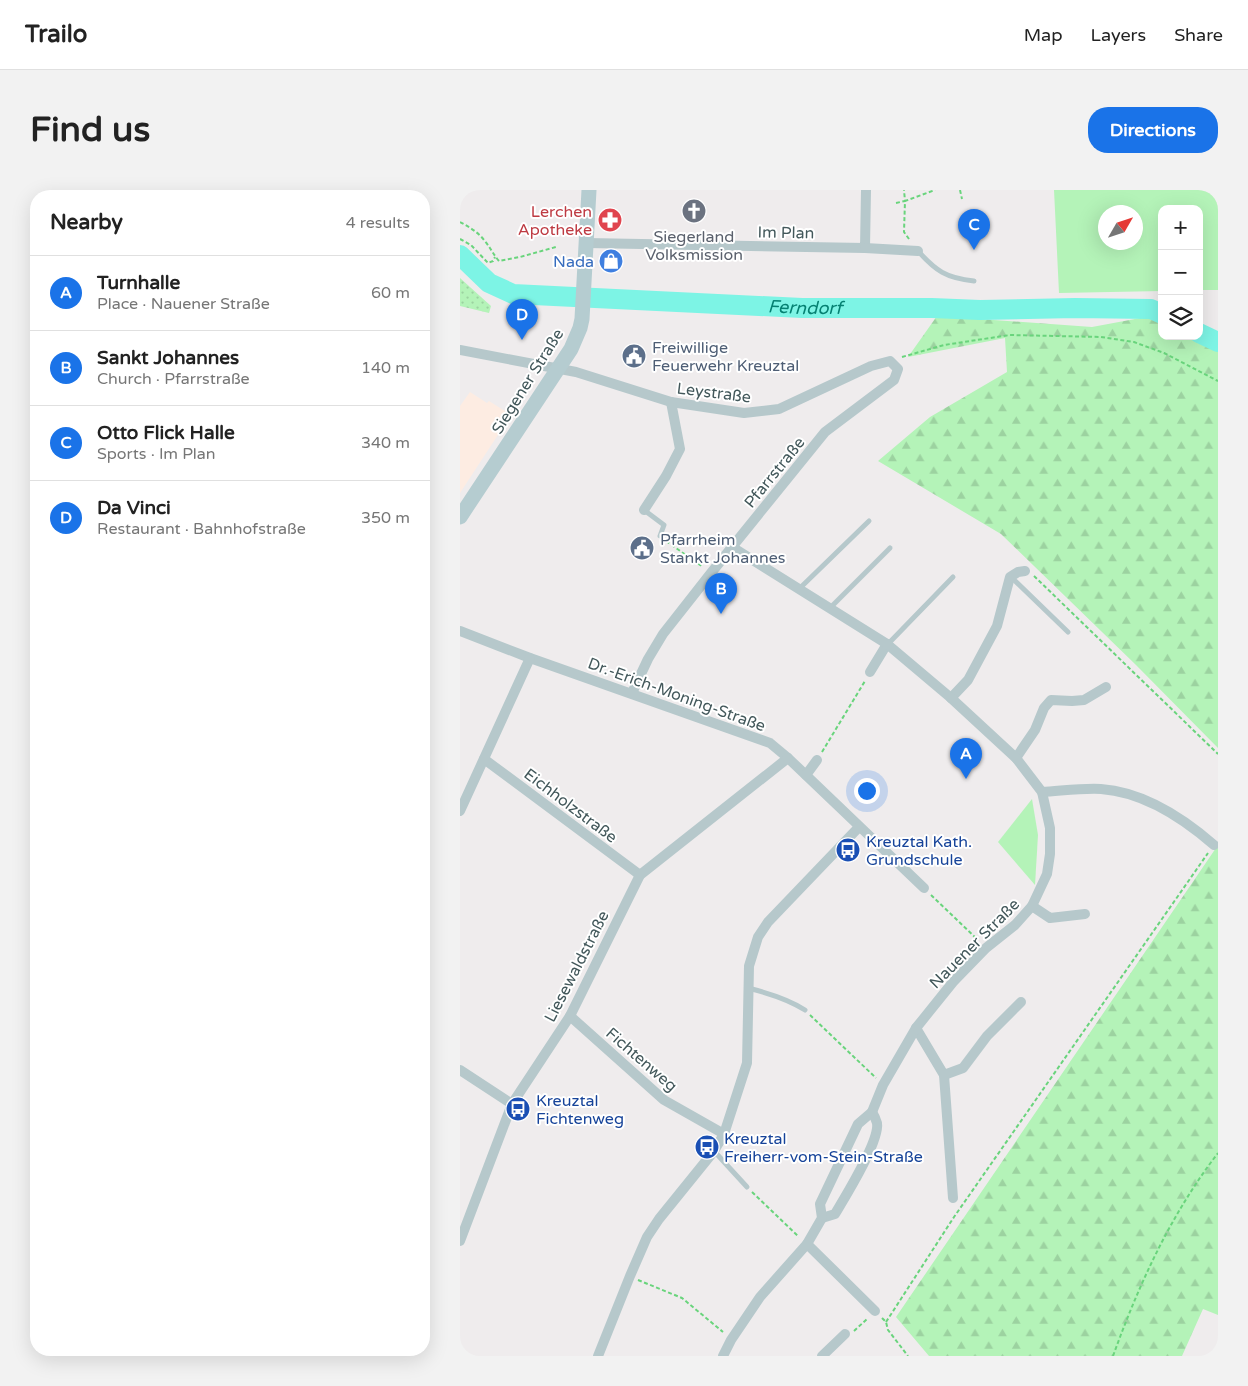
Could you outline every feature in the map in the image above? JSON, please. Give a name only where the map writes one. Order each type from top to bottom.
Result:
[{"type":"main road","name":"Siegener Straße","points":[[460,517],[571,349],[580,328],[584,307],[589,190]]},
{"type":"street","points":[[865,248],[866,190]]},
{"type":"street","name":"Im Plan","points":[[586,243],[865,248],[918,251]]},
{"type":"street","name":"Leystraße","points":[[460,350],[558,368],[671,402],[744,413],[779,410],[871,366],[890,361]]},
{"type":"street","name":"Pfarrstraße","points":[[632,694],[638,677],[653,650],[711,573],[825,432],[894,380],[898,369],[890,361]]},
{"type":"street","points":[[644,510],[666,476],[680,449],[671,402]]},
{"type":"street","name":"Nauener Straße","points":[[723,1356],[731,1340],[760,1297],[807,1244],[822,1218],[820,1204],[858,1124],[872,1112],[883,1085],[916,1028],[953,982],[986,948],[1015,925],[1032,906],[1047,874],[1050,854],[1050,828],[1042,792],[1016,758],[951,698],[887,644],[732,547]]},
{"type":"street","points":[[951,698],[968,680],[997,626],[1010,577],[1018,572],[1025,571]]},
{"type":"street","name":"Dr.-Erich-Moning-Straße","points":[[460,631],[530,658],[770,743],[924,888]]},
{"type":"street","points":[[870,672],[887,644]]},
{"type":"street","points":[[460,811],[530,658]]},
{"type":"street","points":[[1016,758],[1035,730],[1044,708],[1051,700],[1084,700],[1106,687]]},
{"type":"street","name":"Liesewaldstraße","points":[[460,1239],[512,1104],[570,1016],[640,875],[788,758]]},
{"type":"street","name":"Eichholzstraße","points":[[484,759],[640,875]]},
{"type":"street","points":[[806,775],[817,760]]},
{"type":"street","points":[[1042,792],[1101,789],[1141,798],[1183,821],[1214,845]]},
{"type":"street","points":[[598,1356],[648,1237],[659,1220],[714,1152],[724,1134],[746,1063],[749,966],[752,951],[758,937],[768,922],[859,827]]},
{"type":"street","points":[[1032,906],[1050,918],[1086,914]]},
{"type":"street","points":[[944,1075],[963,1068],[987,1036],[1022,1002]]},
{"type":"street","name":"Fichtenweg","points":[[570,1016],[664,1100],[724,1134]]},
{"type":"street","points":[[916,1028],[944,1075],[953,1198]]},
{"type":"street","points":[[460,1070],[512,1104]]},
{"type":"street","name":"Nauener Straße","points":[[822,1218],[835,1214],[863,1164],[876,1133],[877,1122],[872,1112]]},
{"type":"street","points":[[807,1244],[875,1311]]},
{"type":"street","points":[[822,1356],[845,1334]]},
{"type":"lane","points":[[918,251],[933,267],[940,271],[955,279],[974,281]]},
{"type":"lane","points":[[644,510],[664,525],[660,536]]},
{"type":"lane","points":[[800,588],[869,521]]},
{"type":"lane","points":[[830,608],[890,548]]},
{"type":"lane","points":[[887,644],[953,577]]},
{"type":"lane","points":[[1010,577],[1068,632]]},
{"type":"lane","points":[[748,988],[768,993],[798,1005],[805,1010]]},
{"type":"lane","points":[[714,1152],[747,1187]]},
{"type":"path","points":[[904,190],[904,232],[905,236],[915,245],[918,251]]},
{"type":"path","points":[[896,203],[935,190]]},
{"type":"path","points":[[960,190],[962,199]]},
{"type":"path","points":[[460,222],[475,230],[499,261],[556,247]]},
{"type":"path","points":[[460,239],[472,245],[488,263],[493,261],[495,256]]},
{"type":"path","points":[[890,361],[944,345],[1010,335],[1101,337],[1134,342],[1164,353],[1218,381]]},
{"type":"path","points":[[660,536],[711,573]]},
{"type":"path","points":[[1025,571],[1041,582],[1218,754]]},
{"type":"path","points":[[817,760],[870,672]]},
{"type":"path","points":[[886,1322],[954,1217],[1214,845]]},
{"type":"path","points":[[924,888],[986,948]]},
{"type":"path","points":[[805,1010],[883,1085]]},
{"type":"path","points":[[1113,1356],[1132,1306],[1168,1229],[1200,1177],[1218,1153]]},
{"type":"path","points":[[747,1187],[807,1244]]},
{"type":"path","points":[[630,1276],[682,1298],[731,1340]]},
{"type":"path","points":[[845,1334],[853,1332],[875,1311],[886,1322],[888,1330],[908,1356]]},
{"type":"shaded area","points":[[470,392],[511,415],[460,493],[460,406]]},
{"type":"green space","points":[[1054,190],[1218,190],[1218,290],[1203,290],[1203,205],[1158,205],[1158,291],[1059,293]]},
{"type":"green space","points":[[460,278],[491,306],[489,313],[460,306]]},
{"type":"green space","points":[[937,316],[1092,327],[1151,316],[1158,319],[1158,340],[1203,340],[1218,347],[1218,748],[1136,665],[1001,534],[878,461],[930,417],[1007,372],[1005,338],[908,357]]},
{"type":"green space","points":[[1032,799],[1038,835],[1035,885],[998,842]]},
{"type":"green space","points":[[1218,845],[1218,1315],[1203,1309],[1182,1356],[929,1356],[896,1317]]},
{"type":"waterway","name":"Ferndorf","points":[[460,255],[489,283],[513,294],[802,308],[980,310],[1075,308],[1151,309],[1158,312]]},
{"type":"waterway","name":"Ferndorf","points":[[1203,335],[1218,342]]},
{"type":"place","name":"Siegerland Volksmission","points":[[694,211]]},
{"type":"place","name":"Lerchen Apotheke","points":[[610,220]]},
{"type":"place","name":"Otto Flick Halle","points":[[974,250]]},
{"type":"place","name":"Nada","points":[[611,261]]},
{"type":"place","name":"Da Vinci","points":[[522,340]]},
{"type":"place","name":"Freiwillige Feuerwehr Kreuztal","points":[[634,356]]},
{"type":"place","name":"Pfarrheim Stankt Johannes","points":[[642,548]]},
{"type":"place","name":"Sankt Johannes","points":[[721,614]]},
{"type":"place","name":"Turnhalle","points":[[966,779]]},
{"type":"place","name":"Kreuztal Kath. Grundschule","points":[[848,850]]},
{"type":"place","name":"Kreuztal Fichtenweg","points":[[518,1109]]},
{"type":"place","name":"Kreuztal Freiherr-vom-Stein-Straße","points":[[707,1147]]}]
